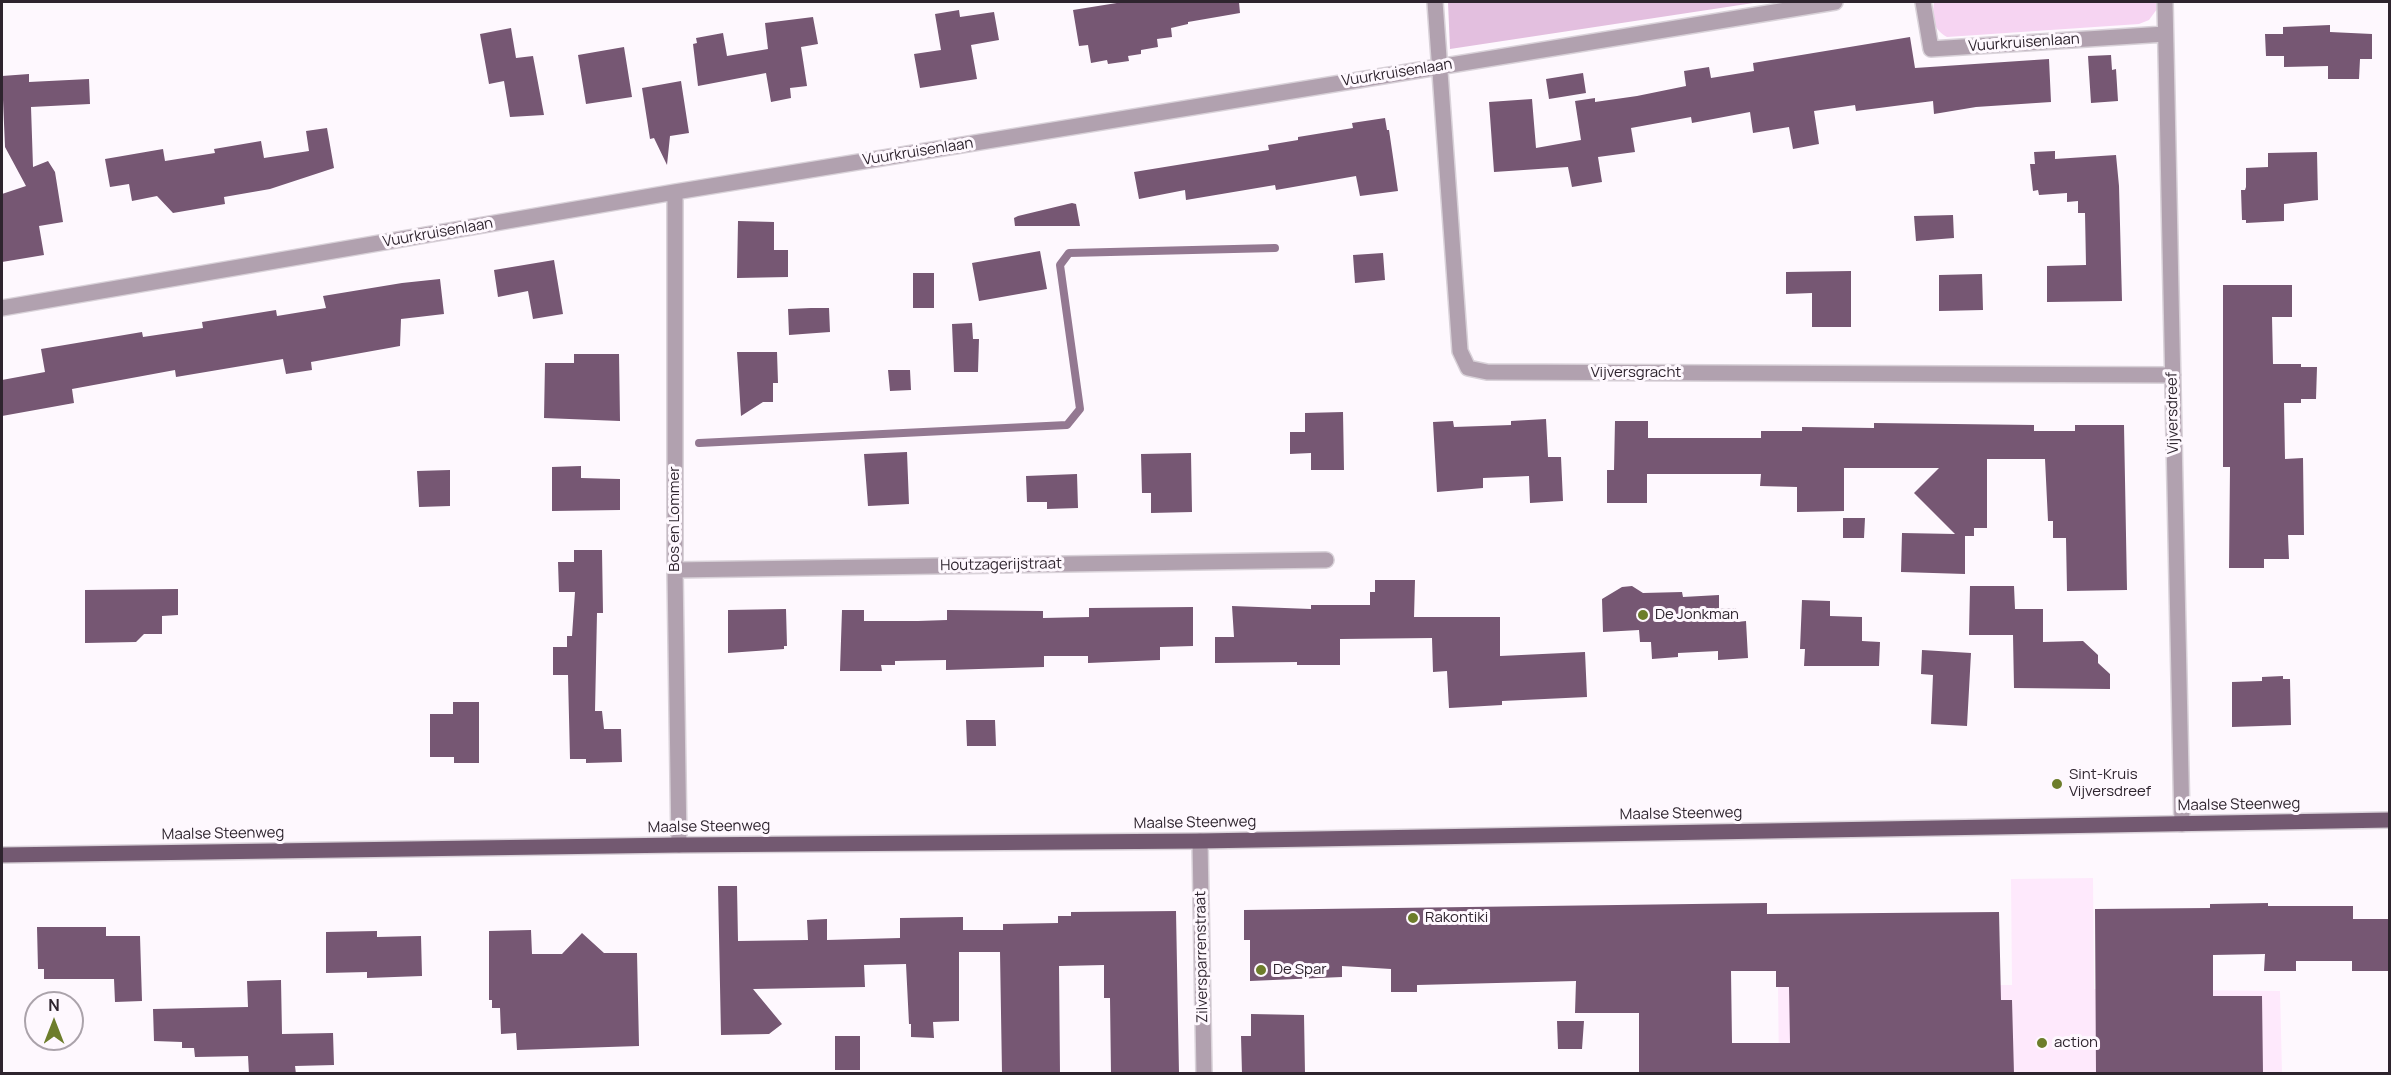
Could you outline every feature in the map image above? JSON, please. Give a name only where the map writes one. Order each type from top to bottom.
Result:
[{"type":"main road","name":"Maalse Steenweg","points":[[2,855],[679,845],[1200,841],[2390,820]]},
{"type":"street","name":"Vijversgracht","points":[[1435,2],[1460,351],[1468,368],[1486,372],[2173,375]]},
{"type":"street","name":"Vuurkruisenlaan","points":[[2,308],[675,192],[1835,2]]},
{"type":"street","name":"Vuurkruisenlaan","points":[[1923,2],[1931,49],[2165,34]]},
{"type":"street","name":"Vijversdreef","points":[[2165,2],[2182,824]]},
{"type":"street","name":"Bos en Lommer","points":[[675,192],[675,570],[679,845]]},
{"type":"street","name":"Houtzagerijstraat","points":[[675,570],[1326,561]]},
{"type":"street","name":"Zilversparrenstraat","points":[[1200,841],[1204,1074]]},
{"type":"shaded area","points":[[1448,2],[1760,2],[1450,49]]},
{"type":"shaded area","points":[[1934,2],[2156,2],[2157,9],[2149,20],[2139,24],[1947,37],[1938,30],[1934,22]]},
{"type":"shaded area","points":[[2093,878],[2094,989],[2280,991],[2282,1073],[1779,1073],[1778,986],[2012,985],[2011,879]]},
{"type":"building","points":[[1123,2],[1239,2],[1240,13],[1188,22],[1188,24],[1171,28],[1172,37],[1157,39],[1158,47],[1141,50],[1141,54],[1128,56],[1129,61],[1108,64],[1107,60],[1091,63],[1088,45],[1079,46],[1073,10]]},
{"type":"building","points":[[959,10],[960,17],[994,12],[999,40],[971,45],[977,79],[920,88],[914,54],[941,50],[935,14]]},
{"type":"building","points":[[813,17],[818,44],[801,47],[807,86],[790,88],[791,98],[771,102],[766,73],[698,86],[693,44],[697,43],[696,38],[723,33],[727,56],[768,49],[765,23]]},
{"type":"building","points":[[2330,25],[2330,32],[2372,34],[2372,59],[2360,59],[2359,79],[2328,79],[2328,66],[2284,67],[2284,56],[2266,56],[2265,34],[2283,34],[2283,27]]},
{"type":"building","points":[[511,28],[516,58],[533,56],[544,115],[510,117],[504,81],[489,84],[480,34]]},
{"type":"building","points":[[1910,37],[1915,68],[2049,59],[2051,102],[1976,107],[1934,114],[1933,101],[1856,111],[1855,105],[1814,111],[1819,144],[1793,149],[1789,127],[1753,133],[1750,112],[1692,123],[1691,117],[1631,128],[1635,152],[1598,157],[1602,182],[1572,187],[1568,167],[1494,172],[1489,102],[1532,99],[1536,148],[1581,140],[1575,101],[1595,98],[1595,102],[1686,86],[1684,71],[1709,67],[1711,78],[1754,71],[1753,63]]},
{"type":"building","points":[[624,47],[632,97],[586,104],[578,55]]},
{"type":"building","points":[[2111,55],[2112,70],[2116,69],[2118,101],[2091,103],[2088,56]]},
{"type":"building","points":[[1583,73],[1586,93],[1549,99],[1546,79]]},
{"type":"building","points":[[29,74],[29,82],[89,79],[90,104],[31,107],[33,167],[48,161],[55,172],[63,222],[39,226],[44,255],[2,262],[2,194],[26,186],[5,147],[2,76]]},
{"type":"building","points":[[681,81],[689,133],[670,136],[667,165],[654,138],[650,139],[642,88]]},
{"type":"building","points":[[1385,118],[1387,130],[1389,130],[1398,191],[1360,196],[1356,176],[1276,190],[1275,185],[1186,200],[1185,190],[1139,199],[1134,172],[1269,150],[1268,145],[1298,140],[1298,137],[1353,128],[1352,123]]},
{"type":"building","points":[[327,128],[334,168],[270,189],[224,197],[225,204],[173,213],[157,196],[132,201],[129,184],[110,187],[105,159],[163,149],[165,161],[215,153],[214,149],[261,141],[264,158],[309,151],[306,131]]},
{"type":"building","points":[[2055,151],[2055,159],[2116,155],[2122,301],[2047,302],[2047,266],[2086,265],[2085,213],[2078,213],[2078,201],[2067,202],[2067,193],[2039,195],[2038,190],[2033,191],[2030,164],[2035,164],[2034,152]]},
{"type":"building","points":[[2317,152],[2318,200],[2284,204],[2284,221],[2246,223],[2246,220],[2242,220],[2241,190],[2245,190],[2246,187],[2246,168],[2268,167],[2268,153]]},
{"type":"building","points":[[1076,204],[1080,226],[1015,226],[1014,218],[1018,216]]},
{"type":"building","points":[[1953,215],[1954,238],[1916,241],[1914,216]]},
{"type":"building","points":[[738,221],[774,222],[774,250],[788,250],[788,277],[737,278]]},
{"type":"building","points":[[1040,251],[1047,289],[979,301],[972,263]]},
{"type":"building","points":[[1383,253],[1385,280],[1355,283],[1353,255]]},
{"type":"building","points":[[554,260],[563,314],[533,319],[528,291],[498,297],[494,270]]},
{"type":"building","points":[[1851,271],[1851,327],[1812,327],[1812,293],[1786,294],[1786,272]]},
{"type":"building","points":[[913,273],[934,273],[934,308],[913,308]]},
{"type":"building","points":[[1982,274],[1983,310],[1939,311],[1939,275]]},
{"type":"building","points":[[440,279],[444,314],[401,319],[400,346],[311,362],[312,370],[286,374],[283,359],[176,377],[175,370],[72,389],[74,403],[2,416],[2,380],[45,372],[41,349],[142,332],[143,337],[203,328],[202,322],[276,310],[277,316],[326,308],[323,296]]},
{"type":"building","points":[[2223,285],[2292,285],[2292,317],[2272,317],[2273,364],[2301,364],[2301,367],[2317,367],[2316,399],[2301,399],[2301,403],[2284,403],[2285,459],[2303,458],[2304,535],[2288,535],[2289,559],[2264,559],[2264,568],[2229,568],[2230,467],[2223,467]]},
{"type":"building","points":[[829,308],[830,332],[789,335],[788,309]]},
{"type":"building","points":[[972,323],[973,339],[979,339],[978,372],[954,372],[952,324]]},
{"type":"building","points":[[737,352],[777,352],[778,383],[773,383],[773,402],[763,402],[741,416]]},
{"type":"building","points":[[574,354],[619,354],[620,421],[544,418],[545,363],[574,363]]},
{"type":"building","points":[[888,370],[910,370],[911,390],[890,391]]},
{"type":"building","points":[[1343,412],[1344,470],[1311,470],[1311,453],[1290,454],[1290,432],[1305,432],[1305,413]]},
{"type":"building","points":[[1546,419],[1548,457],[1561,457],[1563,501],[1530,503],[1529,476],[1483,478],[1483,488],[1437,492],[1433,422],[1453,421],[1454,427],[1511,425],[1511,421]]},
{"type":"building","points":[[1615,421],[1648,421],[1648,438],[1761,438],[1761,431],[1802,431],[1802,427],[1874,428],[1874,423],[2034,425],[2034,431],[2075,431],[2075,425],[2124,425],[2127,590],[2067,591],[2066,538],[2053,538],[2053,521],[2048,521],[2045,459],[1987,459],[1987,528],[1974,528],[1974,536],[1965,536],[1965,574],[1901,572],[1902,533],[1955,534],[1914,493],[1939,468],[1844,468],[1844,511],[1797,512],[1797,487],[1760,486],[1761,474],[1647,474],[1647,503],[1607,503],[1607,470],[1614,470]]},
{"type":"building","points":[[907,452],[909,504],[868,506],[864,454]]},
{"type":"building","points":[[1191,453],[1192,512],[1151,513],[1151,493],[1142,493],[1141,454]]},
{"type":"building","points":[[581,466],[581,478],[620,479],[620,510],[552,511],[552,467]]},
{"type":"building","points":[[450,470],[450,506],[419,507],[417,471]]},
{"type":"building","points":[[1077,474],[1078,508],[1047,509],[1047,502],[1027,502],[1026,476]]},
{"type":"building","points":[[1843,518],[1865,518],[1864,538],[1843,538]]},
{"type":"building","points":[[574,550],[602,550],[603,613],[597,613],[595,711],[602,711],[604,729],[621,729],[622,762],[586,763],[586,759],[570,759],[568,675],[553,675],[553,647],[567,647],[567,636],[572,636],[575,592],[559,592],[558,562],[574,562]]},
{"type":"building","points":[[1375,580],[1415,580],[1414,617],[1500,617],[1500,656],[1585,652],[1587,697],[1502,701],[1502,705],[1449,708],[1447,671],[1433,672],[1432,638],[1340,639],[1340,665],[1297,665],[1297,662],[1215,663],[1215,637],[1234,637],[1232,606],[1311,609],[1311,605],[1370,605],[1370,592],[1375,592]]},
{"type":"building","points":[[1632,586],[1643,593],[1682,592],[1683,597],[1719,595],[1719,609],[1736,608],[1737,622],[1746,621],[1748,658],[1718,660],[1718,651],[1678,653],[1678,657],[1652,659],[1651,642],[1640,642],[1639,630],[1603,632],[1602,599],[1622,587]]},
{"type":"building","points":[[1970,586],[2014,586],[2015,609],[2043,609],[2043,642],[2083,641],[2098,655],[2098,663],[2110,674],[2110,689],[2014,688],[2013,635],[1969,635]]},
{"type":"building","points":[[178,589],[178,615],[162,616],[162,634],[144,634],[136,642],[85,643],[85,590]]},
{"type":"building","points":[[1802,600],[1830,601],[1830,616],[1862,617],[1862,641],[1880,642],[1879,666],[1804,666],[1805,649],[1800,649]]},
{"type":"building","points":[[1193,607],[1193,646],[1160,647],[1160,660],[1088,663],[1088,656],[1044,656],[1044,667],[946,670],[946,660],[895,661],[895,665],[881,665],[882,671],[840,671],[842,610],[864,610],[864,621],[918,621],[947,620],[947,610],[1043,611],[1043,618],[1089,617],[1089,608]]},
{"type":"building","points":[[786,609],[787,646],[784,646],[784,649],[728,653],[728,610]]},
{"type":"building","points":[[1922,650],[1971,653],[1967,726],[1931,724],[1933,675],[1921,674]]},
{"type":"building","points":[[2283,676],[2283,679],[2290,679],[2291,725],[2232,727],[2232,682],[2262,681],[2262,677]]},
{"type":"building","points":[[453,702],[479,702],[479,763],[454,763],[454,757],[430,757],[430,714],[453,714]]},
{"type":"building","points":[[966,720],[995,720],[996,746],[967,746]]},
{"type":"building","points":[[718,886],[737,886],[738,941],[808,940],[807,920],[827,919],[827,940],[900,938],[900,918],[963,917],[963,930],[1003,930],[1003,924],[1058,923],[1058,916],[1071,916],[1071,912],[1176,911],[1179,1074],[1111,1074],[1110,998],[1104,998],[1104,965],[1059,966],[1060,1074],[1002,1074],[1000,952],[959,952],[959,1021],[933,1022],[934,1038],[911,1037],[906,964],[864,965],[865,987],[753,989],[782,1024],[769,1034],[721,1035]]},
{"type":"building","points":[[1767,903],[1767,914],[1999,912],[2001,1000],[2012,1000],[2014,1074],[1639,1074],[1639,1013],[1575,1013],[1576,981],[1417,985],[1417,992],[1391,992],[1391,969],[1342,966],[1342,977],[1250,981],[1250,940],[1244,940],[1244,910]],"holes":[[[1731,971],[1776,971],[1776,987],[1789,987],[1790,1043],[1732,1043]]]},
{"type":"building","points":[[2268,903],[2268,906],[2353,906],[2353,919],[2390,919],[2390,971],[2352,971],[2352,961],[2296,961],[2296,971],[2264,971],[2265,954],[2213,955],[2213,996],[2262,996],[2263,1074],[2096,1074],[2095,909],[2210,908],[2210,904]]},
{"type":"building","points":[[37,927],[106,927],[106,936],[140,936],[142,1001],[115,1002],[114,979],[44,979],[44,969],[38,969]]},
{"type":"building","points":[[531,930],[532,954],[562,954],[582,933],[604,953],[637,953],[639,1046],[517,1050],[516,1033],[501,1034],[500,1008],[492,1008],[492,1000],[489,1000],[489,931]]},
{"type":"building","points":[[377,931],[377,937],[421,936],[422,976],[367,978],[367,972],[326,973],[326,932]]},
{"type":"building","points":[[281,980],[282,1034],[333,1033],[334,1065],[295,1066],[296,1074],[249,1074],[248,1056],[195,1057],[194,1048],[182,1048],[182,1042],[154,1041],[153,1009],[248,1007],[247,981]]},
{"type":"building","points":[[1251,1014],[1304,1015],[1305,1074],[1242,1074],[1241,1036],[1251,1036]]},
{"type":"building","points":[[1557,1021],[1584,1021],[1582,1049],[1558,1049]]},
{"type":"building","points":[[835,1036],[860,1036],[860,1070],[835,1070]]},
{"type":"waterway","points":[[699,443],[1067,425],[1080,409],[1060,265],[1069,253],[1275,248]]},
{"type":"place","name":"De Jonkman","points":[[1643,615]]},
{"type":"place","name":"Sint-Kruis Vijversdreef","points":[[2057,784]]},
{"type":"place","name":"Rakontiki","points":[[1413,918]]},
{"type":"place","name":"De Spar","points":[[1261,970]]},
{"type":"place","name":"action","points":[[2042,1043]]}]
